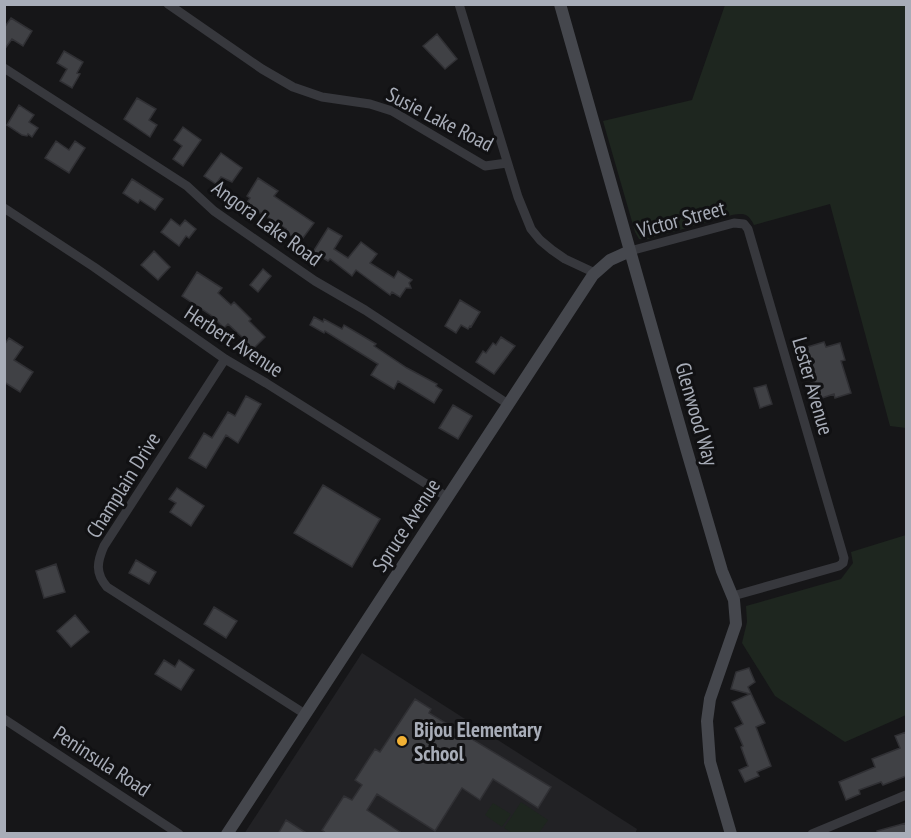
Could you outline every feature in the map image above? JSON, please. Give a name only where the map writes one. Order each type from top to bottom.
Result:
[{"type":"street","name":"Susie Lake Road","points":[[168,4],[262,69],[293,87],[322,97],[370,104],[392,111],[485,166],[507,163]]},
{"type":"street","points":[[459,4],[507,163],[531,229],[540,240],[565,259],[595,273]]},
{"type":"street","name":"Glenwood Way","points":[[560,4],[722,571],[733,597],[736,624],[716,680],[707,721],[710,762],[731,834]]},
{"type":"street","name":"Angora Lake Road","points":[[4,68],[187,186],[214,211],[315,280],[508,404]]},
{"type":"street","name":"Herbert Avenue","points":[[4,208],[94,267],[225,359],[447,497]]},
{"type":"street","name":"Victor Street","points":[[630,251],[741,223]]},
{"type":"street","name":"Lester Avenue","points":[[733,597],[843,563],[843,553],[748,229],[741,223]]},
{"type":"street","name":"Spruce Avenue","points":[[227,834],[595,273],[610,260],[630,251]]},
{"type":"street","name":"Champlain Drive","points":[[225,359],[104,546],[98,569],[107,587],[305,714]]},
{"type":"street","name":"Peninsula Road","points":[[4,719],[179,834]]},
{"type":"street","points":[[812,834],[906,795]]},
{"type":"shaded area","points":[[725,5],[906,5],[906,428],[890,426],[830,204],[754,225],[748,216],[740,214],[648,239],[639,239],[635,232],[603,121],[692,100]]},
{"type":"shaded area","points":[[906,535],[906,715],[845,742],[775,696],[742,643],[747,622],[746,606],[841,579],[853,563],[851,552]]},
{"type":"shaded area","name":"Bijou Elementary School","points":[[362,653],[637,829],[635,834],[244,834]]},
{"type":"shaded area","points":[[521,802],[548,820],[539,833],[512,833],[504,828]]},
{"type":"shaded area","points":[[493,803],[511,814],[502,827],[485,815]]},
{"type":"building","points":[[11,18],[32,31],[23,46],[12,39],[4,50],[4,28]]},
{"type":"building","points":[[437,34],[457,59],[445,69],[423,46]]},
{"type":"building","points":[[64,51],[83,62],[77,73],[80,74],[72,88],[60,81],[67,69],[57,63]]},
{"type":"building","points":[[137,98],[156,109],[149,120],[157,125],[150,137],[124,119]]},
{"type":"building","points":[[19,105],[34,115],[29,122],[38,128],[32,137],[28,134],[27,136],[22,135],[7,125]]},
{"type":"building","points":[[183,127],[201,140],[183,166],[173,159],[182,146],[174,140]]},
{"type":"building","points":[[56,141],[69,150],[75,141],[85,148],[69,173],[45,158]]},
{"type":"building","points":[[221,153],[242,168],[232,182],[221,177],[216,184],[204,176]]},
{"type":"building","points":[[258,178],[278,191],[274,196],[314,223],[300,242],[284,231],[286,229],[246,204],[250,198],[247,196]]},
{"type":"building","points":[[132,179],[163,199],[155,210],[123,193]]},
{"type":"building","points":[[171,219],[180,226],[185,220],[196,229],[189,238],[186,236],[179,246],[161,232]]},
{"type":"building","points":[[328,228],[342,236],[334,249],[348,258],[361,242],[377,254],[370,263],[394,278],[398,271],[412,280],[409,283],[411,288],[406,288],[400,297],[392,292],[390,295],[356,270],[352,276],[330,259],[328,261],[313,252]]},
{"type":"building","points":[[154,251],[170,267],[158,280],[141,265]]},
{"type":"building","points":[[263,269],[271,276],[258,292],[250,285]]},
{"type":"building","points":[[197,272],[222,288],[218,293],[231,305],[234,302],[265,337],[250,352],[239,342],[243,338],[228,324],[224,328],[212,316],[182,296]]},
{"type":"building","points":[[460,300],[480,312],[471,327],[468,329],[461,325],[456,333],[445,326]]},
{"type":"building","points":[[314,317],[323,322],[324,319],[342,329],[344,325],[376,344],[374,346],[407,368],[437,384],[436,386],[442,390],[434,403],[398,381],[394,389],[371,375],[378,364],[325,331],[324,333],[310,325]]},
{"type":"building","points":[[501,337],[515,346],[494,374],[476,362],[483,351],[486,353],[493,343],[496,345]]},
{"type":"building","points":[[9,338],[23,347],[14,360],[33,372],[20,392],[4,382],[4,345]]},
{"type":"building","points":[[824,342],[826,347],[840,343],[845,360],[841,361],[851,393],[835,398],[834,394],[816,400],[811,383],[814,382],[804,348]]},
{"type":"building","points":[[766,385],[772,404],[760,408],[754,388]]},
{"type":"building","points":[[246,396],[261,404],[238,443],[226,435],[206,468],[189,458],[204,433],[212,438],[228,412],[235,416]]},
{"type":"building","points":[[453,405],[472,416],[458,439],[439,428]]},
{"type":"building","points":[[323,485],[380,519],[352,567],[294,533]]},
{"type":"building","points":[[177,488],[204,506],[191,526],[170,512],[176,503],[169,499]]},
{"type":"building","points":[[136,560],[156,572],[149,584],[129,573]]},
{"type":"building","points":[[56,564],[65,592],[44,598],[36,571]]},
{"type":"building","points":[[214,607],[237,621],[226,638],[204,624]]},
{"type":"building","points":[[75,615],[89,632],[71,647],[57,631]]},
{"type":"building","points":[[164,660],[175,667],[179,660],[194,670],[181,690],[155,674]]},
{"type":"building","points":[[749,668],[755,682],[748,687],[765,723],[756,727],[771,766],[757,772],[759,776],[745,782],[739,770],[748,766],[735,728],[743,724],[732,702],[750,694],[731,689],[736,672]]},
{"type":"building","points":[[415,699],[431,709],[429,713],[551,787],[538,808],[493,779],[480,800],[462,788],[435,831],[377,794],[367,810],[403,834],[327,834],[322,830],[344,796],[352,800],[362,785],[355,780],[375,749],[380,752]]},
{"type":"building","points":[[906,732],[906,776],[883,785],[881,782],[859,790],[860,794],[846,800],[839,782],[875,767],[872,759],[900,748],[895,736]]},
{"type":"building","points":[[286,820],[308,834],[278,834]]},
{"type":"building","points":[[906,823],[906,834],[878,834],[877,831]]},
{"type":"place","name":"Bijou Elementary School","points":[[402,741]]}]
